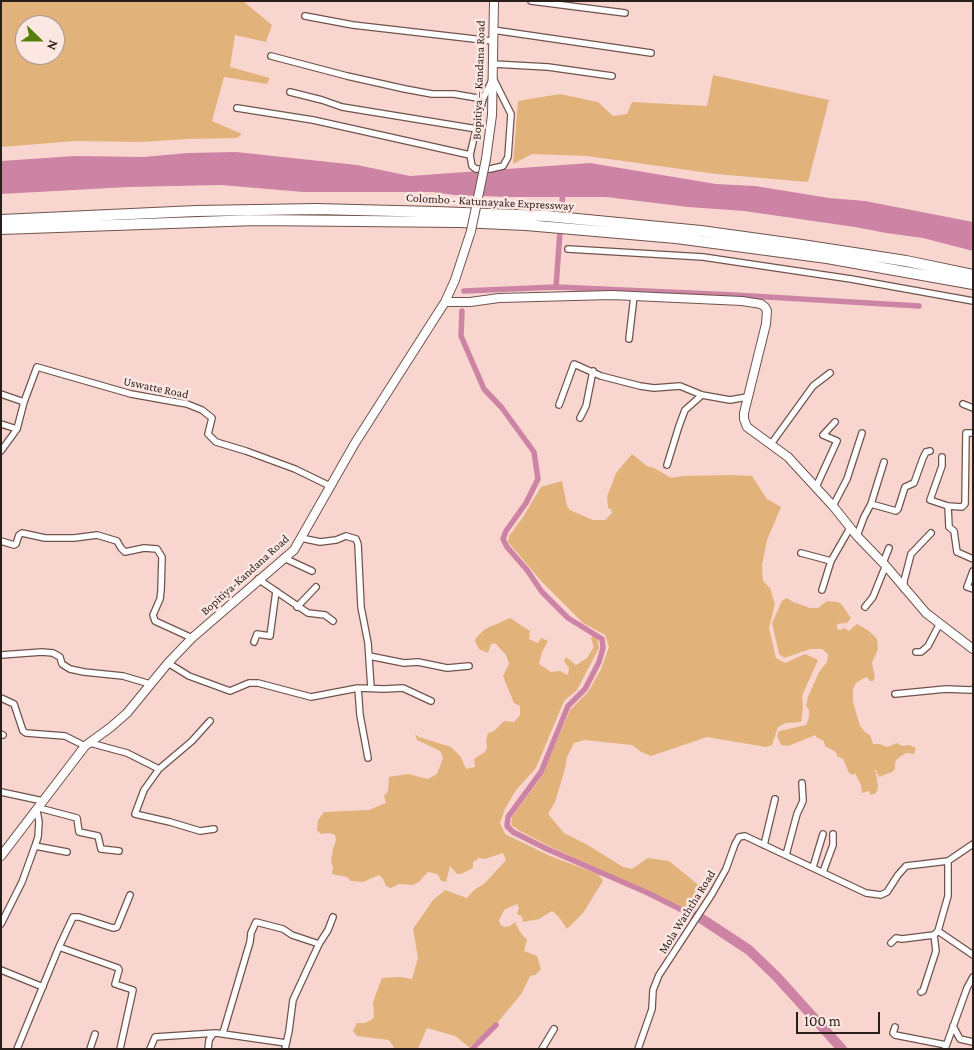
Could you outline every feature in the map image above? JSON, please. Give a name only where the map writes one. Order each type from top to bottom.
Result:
[{"type":"highway","name":"Colombo - Katunayake Expressway","points":[[1,220],[196,211],[316,209],[436,212],[561,223],[701,231],[802,244],[906,261],[973,275]]},
{"type":"highway","name":"Colombo - Katunayake Expressway","points":[[1,229],[191,221],[306,219],[561,223],[828,258],[973,284]]},
{"type":"street","name":"Bopitiya – Kandana Road","points":[[486,159],[492,115],[494,1]]},
{"type":"street","points":[[531,1],[625,13]]},
{"type":"street","points":[[305,16],[353,25],[492,41]]},
{"type":"street","points":[[493,30],[651,53]]},
{"type":"street","points":[[271,56],[405,89],[432,94],[454,94],[483,99]]},
{"type":"street","points":[[493,64],[548,67],[612,76]]},
{"type":"street","points":[[493,78],[511,114],[508,157],[503,166],[490,169],[476,169],[472,166],[470,155],[483,99],[493,78]]},
{"type":"street","points":[[290,92],[342,107],[477,129]]},
{"type":"street","points":[[237,108],[313,120],[470,155]]},
{"type":"street","name":"Bopitiya-Kandana Road","points":[[1,856],[88,745],[127,713],[168,663],[192,638],[294,550],[355,443],[445,302],[455,280],[471,231],[486,159]]},
{"type":"street","points":[[568,250],[703,257],[852,279],[973,301]]},
{"type":"street","points":[[445,302],[558,296],[634,296],[742,301],[765,307],[767,311],[766,324],[747,397],[744,413],[745,423],[750,429],[788,457],[926,613],[973,649]]},
{"type":"street","points":[[629,339],[634,296]]},
{"type":"street","points":[[559,405],[574,364],[602,376],[640,386],[654,388],[680,386],[702,395],[730,400],[747,397]]},
{"type":"street","name":"Uswatte Road","points":[[1,451],[17,429],[24,402],[38,367],[131,394],[187,404],[202,410],[212,418],[208,434],[216,442],[295,469],[330,486]]},
{"type":"street","points":[[580,418],[586,406],[593,371]]},
{"type":"street","points":[[770,444],[813,386],[830,373]]},
{"type":"street","points":[[1,394],[24,402]]},
{"type":"street","points":[[667,466],[685,410],[702,395]]},
{"type":"street","points":[[963,404],[973,408]]},
{"type":"street","points":[[816,487],[837,441],[822,435],[835,422]]},
{"type":"street","points":[[1,424],[17,429]]},
{"type":"street","points":[[833,506],[847,479],[862,433]]},
{"type":"street","points":[[942,457],[942,466],[930,500],[948,506],[962,507],[965,504],[966,433],[973,433]]},
{"type":"street","points":[[871,504],[896,511],[906,487],[914,483],[922,458],[926,452],[930,451]]},
{"type":"street","points":[[857,536],[871,504],[884,462]]},
{"type":"street","points":[[948,506],[949,527],[954,531],[957,552],[973,559]]},
{"type":"street","points":[[822,590],[831,561],[850,528]]},
{"type":"street","points":[[1,541],[14,545],[19,534],[22,533],[45,538],[74,538],[97,535],[117,541],[125,552],[144,548],[158,549],[162,557],[160,599],[153,615],[156,622],[192,638]]},
{"type":"street","points":[[904,589],[904,581],[911,554],[931,533]]},
{"type":"street","points":[[301,538],[320,542],[336,540],[346,536],[356,539],[358,544],[361,607],[368,643],[370,688]]},
{"type":"street","points":[[865,607],[874,597],[889,548]]},
{"type":"street","points":[[801,553],[831,561]]},
{"type":"street","points":[[284,558],[312,571]]},
{"type":"street","points":[[973,571],[967,587],[973,589]]},
{"type":"street","points":[[258,580],[308,614],[325,615],[333,622]]},
{"type":"street","points":[[297,607],[316,587]]},
{"type":"street","points":[[254,642],[257,634],[270,636],[276,591]]},
{"type":"street","points":[[916,652],[920,652],[928,646],[940,625]]},
{"type":"street","points":[[1,655],[53,653],[60,657],[62,664],[70,669],[123,676],[150,684]]},
{"type":"street","points":[[369,656],[404,662],[418,662],[447,668],[469,666]]},
{"type":"street","points":[[168,663],[189,676],[230,692],[249,683],[258,683],[311,697],[358,688],[403,688],[431,701]]},
{"type":"street","points":[[358,688],[360,715],[368,758]]},
{"type":"street","points":[[895,694],[946,689],[973,689]]},
{"type":"street","points":[[1,698],[14,704],[23,731],[26,733],[65,736],[88,745],[127,753],[158,769]]},
{"type":"street","points":[[210,720],[192,741],[158,769],[144,790],[135,814],[200,831],[214,829]]},
{"type":"street","points":[[786,855],[797,814],[803,801],[802,783]]},
{"type":"street","points":[[1,792],[40,807],[77,818],[80,832],[98,836],[101,849],[119,852]]},
{"type":"street","points":[[764,845],[774,799]]},
{"type":"street","points":[[1,924],[22,882],[38,837],[40,807]]},
{"type":"street","points":[[813,867],[822,834]]},
{"type":"street","points":[[823,872],[833,845],[833,834]]},
{"type":"street","name":"Mola Waththa Road","points":[[638,1049],[652,1009],[653,990],[659,975],[698,918],[726,869],[739,837],[744,836],[866,893],[881,895],[887,892],[906,866],[948,861]]},
{"type":"street","points":[[921,992],[923,991],[936,951],[936,933],[948,896],[948,861],[973,844]]},
{"type":"street","points":[[35,846],[67,852]]},
{"type":"street","points":[[17,1049],[58,947],[73,917],[79,916],[113,928],[117,927],[130,895]]},
{"type":"street","points":[[150,1049],[155,1037],[223,1033],[285,1046],[293,1000],[333,917]]},
{"type":"street","points":[[223,1033],[250,942],[253,925],[256,922],[283,929],[293,936],[319,944]]},
{"type":"street","points":[[892,943],[896,938],[902,940],[936,933],[973,955]]},
{"type":"street","points":[[58,947],[118,968],[115,984],[134,990],[120,1049]]},
{"type":"street","points":[[1,970],[43,988]]},
{"type":"street","points":[[895,1027],[894,1035],[946,1047],[973,977]]},
{"type":"street","points":[[953,1026],[960,1039],[973,1042]]},
{"type":"street","points":[[542,1049],[554,1029]]},
{"type":"street","points":[[90,1049],[95,1034]]},
{"type":"street","points":[[208,1049],[209,1040],[213,1034]]},
{"type":"shaded area","points":[[1,1],[243,1],[272,25],[266,42],[235,35],[230,67],[270,78],[267,84],[224,77],[212,121],[242,134],[237,138],[142,142],[75,141],[1,147]]},
{"type":"shaded area","points":[[713,75],[829,100],[808,182],[716,174],[587,156],[532,154],[513,164],[518,101],[560,94],[598,102],[613,116],[627,114],[632,102],[707,106]]},
{"type":"shaded area","points":[[236,152],[357,165],[410,176],[590,163],[716,184],[755,186],[829,198],[865,201],[973,222],[973,251],[923,238],[855,227],[744,211],[688,207],[606,197],[510,197],[454,195],[433,192],[303,192],[221,185],[128,187],[1,194],[1,161],[75,156],[143,157],[188,153]]},
{"type":"shaded area","points":[[632,454],[647,466],[671,478],[682,476],[752,476],[767,499],[781,507],[767,540],[762,565],[763,581],[770,588],[775,604],[769,628],[776,658],[785,663],[805,654],[818,660],[802,696],[801,722],[786,723],[778,727],[772,745],[766,747],[707,737],[651,756],[641,752],[632,745],[584,740],[574,743],[567,757],[555,802],[548,814],[564,833],[623,867],[632,869],[648,858],[669,861],[701,887],[699,905],[689,910],[553,848],[511,825],[512,817],[542,776],[570,710],[588,692],[601,669],[609,647],[605,635],[583,623],[542,582],[508,542],[509,536],[541,487],[562,481],[567,506],[570,510],[593,520],[605,520],[612,513],[611,509],[608,508],[607,497],[616,473]]},
{"type":"shaded area","points":[[787,598],[810,608],[818,608],[827,601],[838,602],[851,618],[847,623],[837,624],[837,629],[844,628],[849,631],[857,624],[869,631],[877,639],[878,649],[872,663],[875,678],[873,681],[870,681],[867,677],[864,678],[856,683],[853,689],[853,702],[860,726],[870,735],[873,744],[887,747],[897,743],[902,746],[909,745],[916,748],[914,754],[906,753],[897,759],[895,769],[892,772],[879,777],[876,770],[874,771],[876,772],[878,787],[876,793],[871,795],[869,791],[862,793],[861,785],[855,773],[853,775],[849,773],[843,759],[837,756],[836,752],[825,746],[824,741],[816,737],[816,735],[788,746],[781,745],[777,736],[779,731],[806,725],[809,717],[809,710],[806,706],[808,697],[819,672],[827,662],[828,654],[822,649],[811,649],[784,658],[779,654],[772,623],[782,601]]},
{"type":"shaded area","points":[[510,618],[530,631],[529,639],[538,643],[541,638],[548,641],[542,652],[539,664],[551,672],[560,671],[568,675],[569,668],[564,661],[566,657],[576,665],[587,658],[594,647],[591,638],[593,636],[597,638],[599,648],[577,690],[564,701],[536,768],[516,790],[505,809],[500,823],[505,834],[550,856],[598,874],[603,881],[583,913],[567,929],[552,911],[539,919],[523,922],[522,917],[517,914],[519,908],[517,904],[504,910],[499,921],[501,925],[505,927],[510,926],[515,922],[527,940],[524,951],[537,956],[541,969],[535,975],[530,976],[522,993],[498,1022],[469,1047],[455,1036],[427,1028],[418,1049],[395,1049],[389,1040],[357,1036],[353,1031],[357,1023],[365,1023],[374,1018],[373,1002],[382,978],[400,977],[412,979],[418,958],[413,929],[433,900],[445,890],[467,898],[474,890],[485,883],[506,860],[503,853],[485,859],[479,858],[473,862],[473,868],[461,874],[457,874],[450,866],[446,882],[440,880],[437,874],[428,872],[419,882],[413,885],[399,884],[391,888],[386,886],[379,875],[363,882],[351,881],[347,877],[332,874],[331,861],[336,840],[335,835],[329,833],[321,834],[317,830],[318,820],[324,812],[369,810],[386,803],[384,796],[388,791],[389,777],[408,774],[428,779],[437,774],[443,758],[440,751],[417,740],[415,734],[451,747],[461,757],[466,769],[475,767],[474,759],[485,752],[487,747],[488,733],[494,731],[504,721],[514,722],[520,715],[520,706],[514,703],[503,676],[509,664],[506,655],[495,643],[491,644],[488,653],[479,649],[475,641],[485,629]]},
{"type":"waterway","points":[[556,287],[563,189]]},
{"type":"waterway","points":[[464,291],[556,287],[919,306]]},
{"type":"waterway","points":[[462,311],[461,336],[484,389],[502,408],[534,452],[538,479],[526,503],[506,531],[503,539],[507,547],[527,570],[542,592],[568,618],[602,639],[603,648],[599,662],[585,689],[568,706],[541,772],[508,817],[507,826],[513,832],[547,849],[648,893],[688,913]]},
{"type":"waterway","points":[[688,913],[702,919],[749,950],[777,977],[842,1049]]},
{"type":"waterway","points":[[472,1049],[496,1025]]}]
